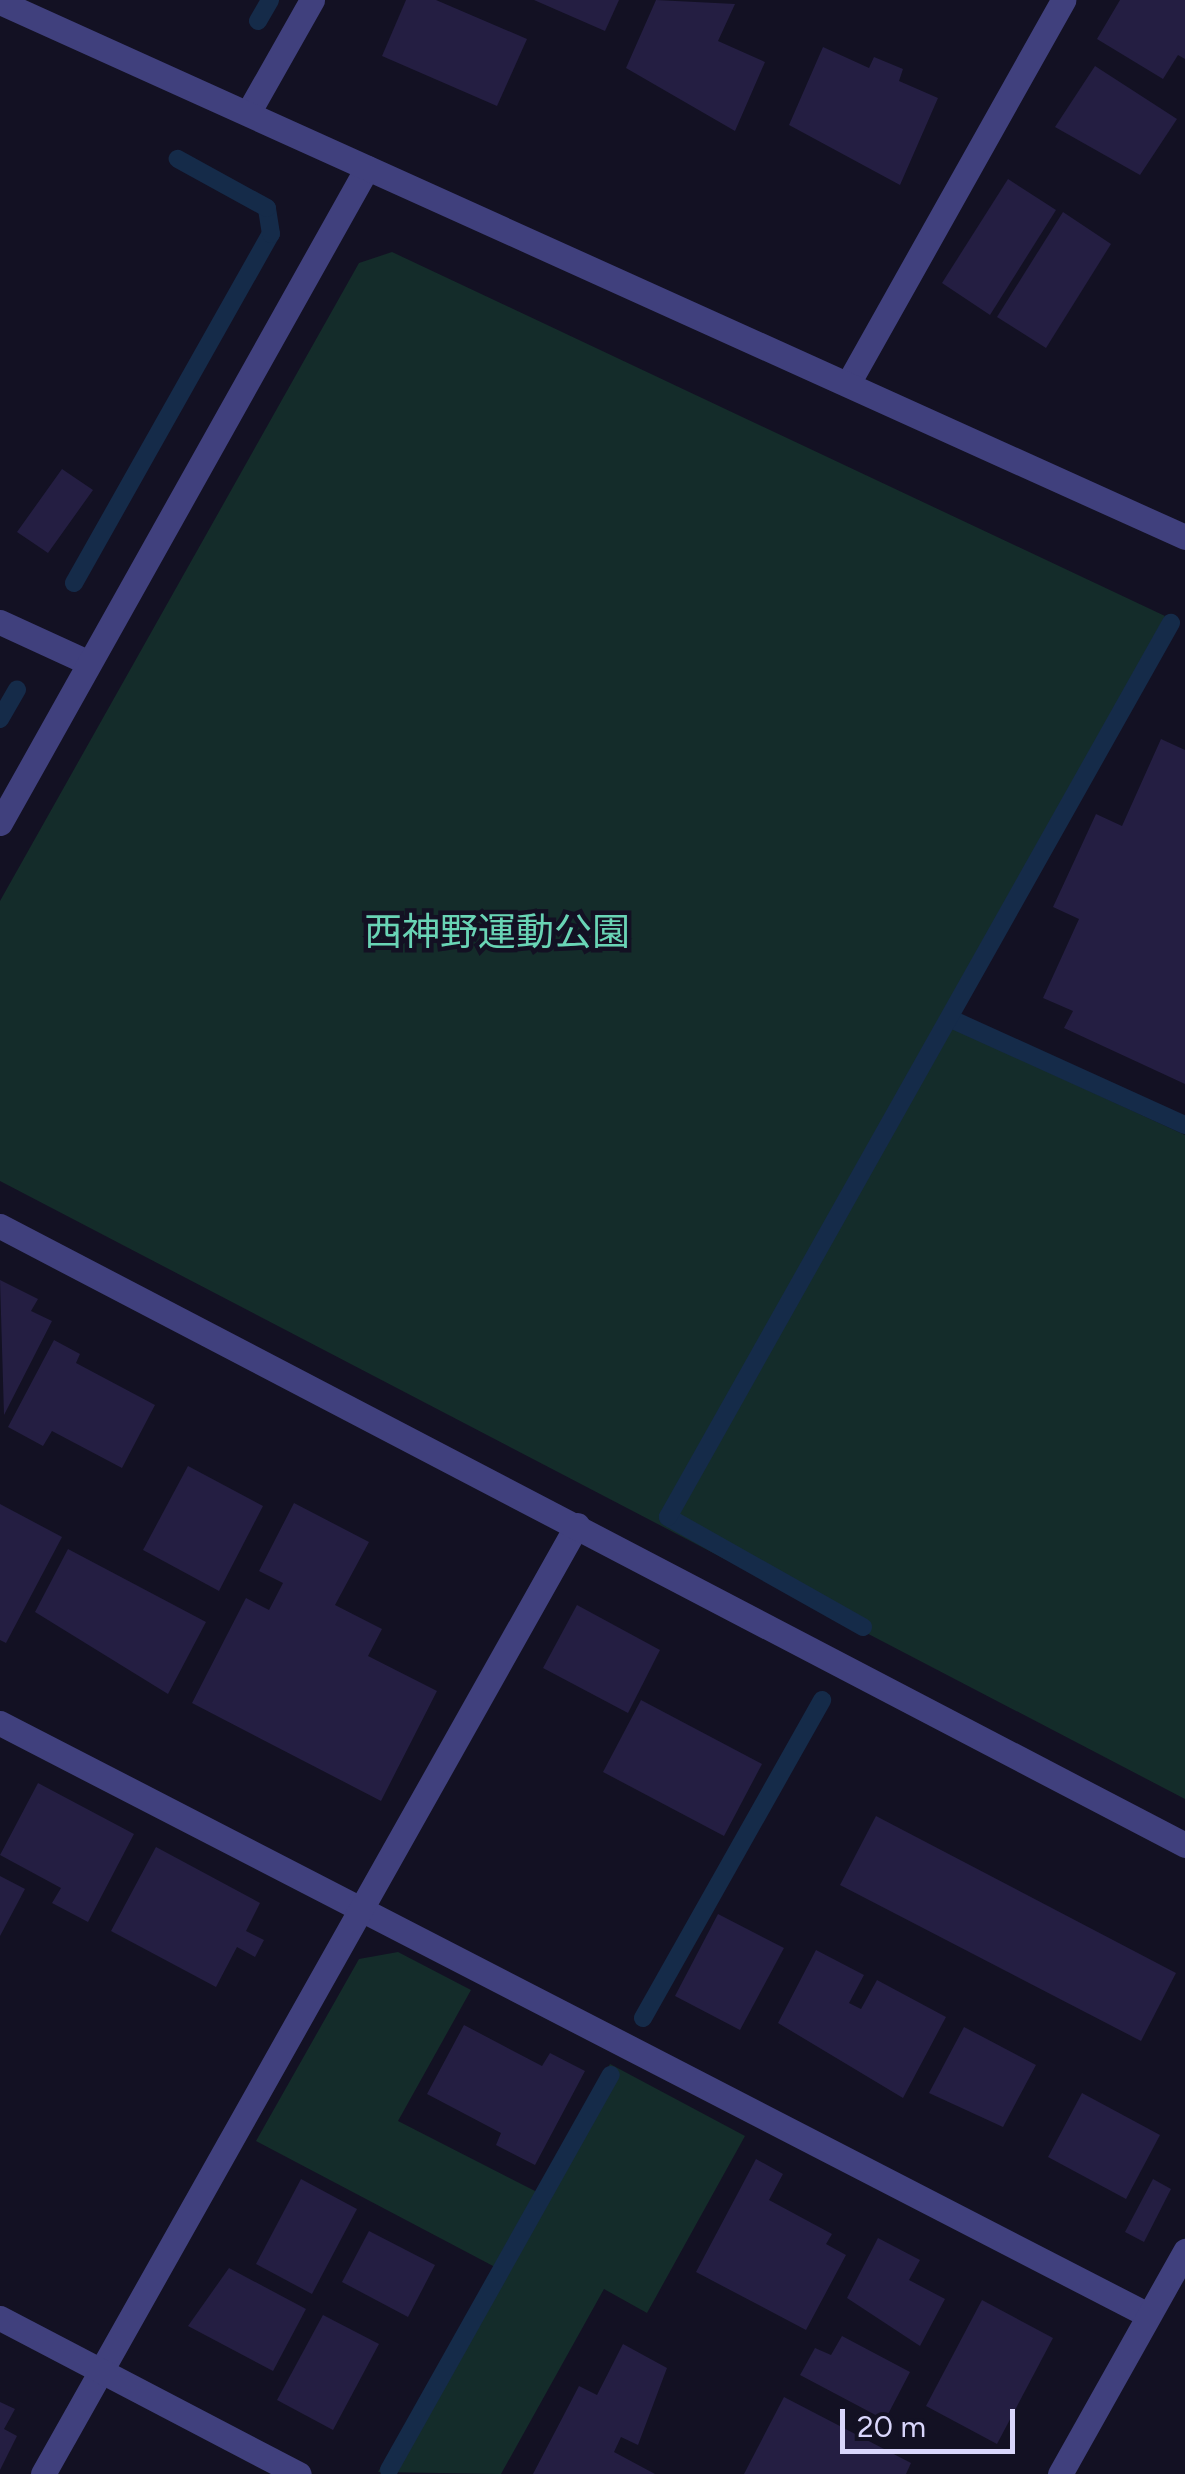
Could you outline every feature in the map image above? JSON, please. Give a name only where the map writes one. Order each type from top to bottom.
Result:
[{"type":"street","points":[[248,113],[312,0]]},
{"type":"street","points":[[850,380],[1062,0]]},
{"type":"street","points":[[0,2],[850,380],[1185,537]]},
{"type":"street","points":[[0,823],[367,168]]},
{"type":"street","points":[[0,622],[89,663]]},
{"type":"street","points":[[0,1226],[1185,1845]]},
{"type":"street","points":[[43,2474],[577,1525]]},
{"type":"street","points":[[0,1723],[1148,2315]]},
{"type":"street","points":[[1060,2474],[1185,2251]]},
{"type":"street","points":[[0,2318],[299,2474]]},
{"type":"green space","name":"西神野運動公園","points":[[392,252],[1165,616],[939,1022],[1185,1135],[1185,1799],[0,1181],[0,901],[359,263]]},
{"type":"green space","points":[[398,1952],[471,1990],[398,2121],[537,2192],[610,2064],[745,2136],[647,2313],[604,2289],[501,2474],[378,2472],[495,2267],[256,2141],[359,1959]]},
{"type":"building","points":[[406,0],[436,0],[527,39],[497,106],[382,56]]},
{"type":"building","points":[[534,0],[619,0],[605,31]]},
{"type":"building","points":[[656,0],[735,4],[718,41],[765,62],[735,131],[626,68]]},
{"type":"building","points":[[1120,0],[1185,0],[1185,59],[1178,55],[1163,79],[1097,39]]},
{"type":"building","points":[[823,47],[869,68],[874,57],[903,69],[899,81],[938,98],[900,185],[789,125]]},
{"type":"building","points":[[1095,66],[1177,119],[1140,175],[1055,127]]},
{"type":"building","points":[[1008,179],[1056,210],[990,315],[942,283]]},
{"type":"building","points":[[1063,212],[1111,244],[1046,348],[997,317]]},
{"type":"building","points":[[62,469],[93,490],[48,553],[17,532]]},
{"type":"building","points":[[1161,739],[1185,750],[1185,1084],[1064,1028],[1073,1011],[1043,998],[1079,919],[1053,907],[1096,814],[1122,826]]},
{"type":"building","points":[[0,1280],[38,1299],[31,1311],[52,1321],[4,1415]]},
{"type":"building","points":[[54,1340],[80,1354],[76,1363],[155,1405],[122,1468],[52,1431],[43,1446],[8,1427]]},
{"type":"building","points":[[188,1466],[263,1506],[219,1591],[143,1550]]},
{"type":"building","points":[[294,1503],[369,1542],[335,1605],[382,1629],[368,1656],[437,1691],[381,1801],[192,1703],[246,1598],[269,1610],[283,1583],[259,1571]]},
{"type":"building","points":[[0,1504],[62,1537],[6,1643],[0,1640]]},
{"type":"building","points":[[68,1549],[206,1622],[168,1694],[35,1612]]},
{"type":"building","points":[[577,1605],[660,1650],[628,1713],[543,1668]]},
{"type":"building","points":[[641,1700],[762,1764],[724,1836],[603,1772]]},
{"type":"building","points":[[38,1783],[134,1834],[88,1922],[52,1903],[61,1888],[0,1855]]},
{"type":"building","points":[[876,1816],[1176,1973],[1141,2041],[840,1885]]},
{"type":"building","points":[[156,1847],[260,1903],[246,1931],[264,1940],[255,1957],[237,1947],[216,1987],[111,1931]]},
{"type":"building","points":[[0,1876],[25,1889],[0,1936]]},
{"type":"building","points":[[718,1914],[784,1948],[740,2030],[675,1996]]},
{"type":"building","points":[[816,1950],[864,1975],[849,2003],[861,2009],[877,1980],[946,2017],[903,2098],[778,2023]]},
{"type":"building","points":[[464,2025],[542,2066],[550,2053],[585,2071],[535,2165],[496,2145],[501,2133],[427,2094]]},
{"type":"building","points":[[964,2027],[1036,2065],[1003,2127],[929,2093]]},
{"type":"building","points":[[1082,2093],[1160,2135],[1126,2199],[1048,2157]]},
{"type":"building","points":[[756,2159],[783,2174],[769,2200],[832,2234],[826,2244],[846,2255],[806,2330],[696,2272]]},
{"type":"building","points":[[301,2179],[357,2209],[312,2294],[256,2264]]},
{"type":"building","points":[[1153,2179],[1171,2189],[1144,2242],[1125,2232]]},
{"type":"building","points":[[369,2231],[435,2265],[408,2317],[342,2282]]},
{"type":"building","points":[[878,2238],[920,2260],[909,2280],[945,2299],[920,2346],[847,2298]]},
{"type":"building","points":[[229,2268],[306,2309],[273,2371],[188,2326]]},
{"type":"building","points":[[982,2300],[1053,2338],[997,2444],[926,2406]]},
{"type":"building","points":[[323,2315],[379,2344],[333,2430],[277,2400]]},
{"type":"building","points":[[842,2336],[910,2372],[885,2420],[800,2375],[815,2348],[831,2355]]},
{"type":"building","points":[[623,2344],[667,2368],[638,2445],[621,2437],[614,2452],[655,2474],[533,2474],[579,2386],[597,2395]]},
{"type":"building","points":[[784,2397],[911,2463],[906,2474],[744,2474]]},
{"type":"building","points":[[0,2402],[15,2409],[4,2429],[17,2436],[0,2470]]},
{"type":"waterway","points":[[258,21],[270,0]]},
{"type":"waterway","points":[[74,583],[271,234],[267,208],[178,159]]},
{"type":"waterway","points":[[863,1627],[668,1517],[1171,623]]},
{"type":"waterway","points":[[0,719],[17,689]]},
{"type":"waterway","points":[[951,1019],[1185,1125]]},
{"type":"waterway","points":[[643,2018],[822,1700]]},
{"type":"waterway","points":[[389,2470],[611,2075]]}]
